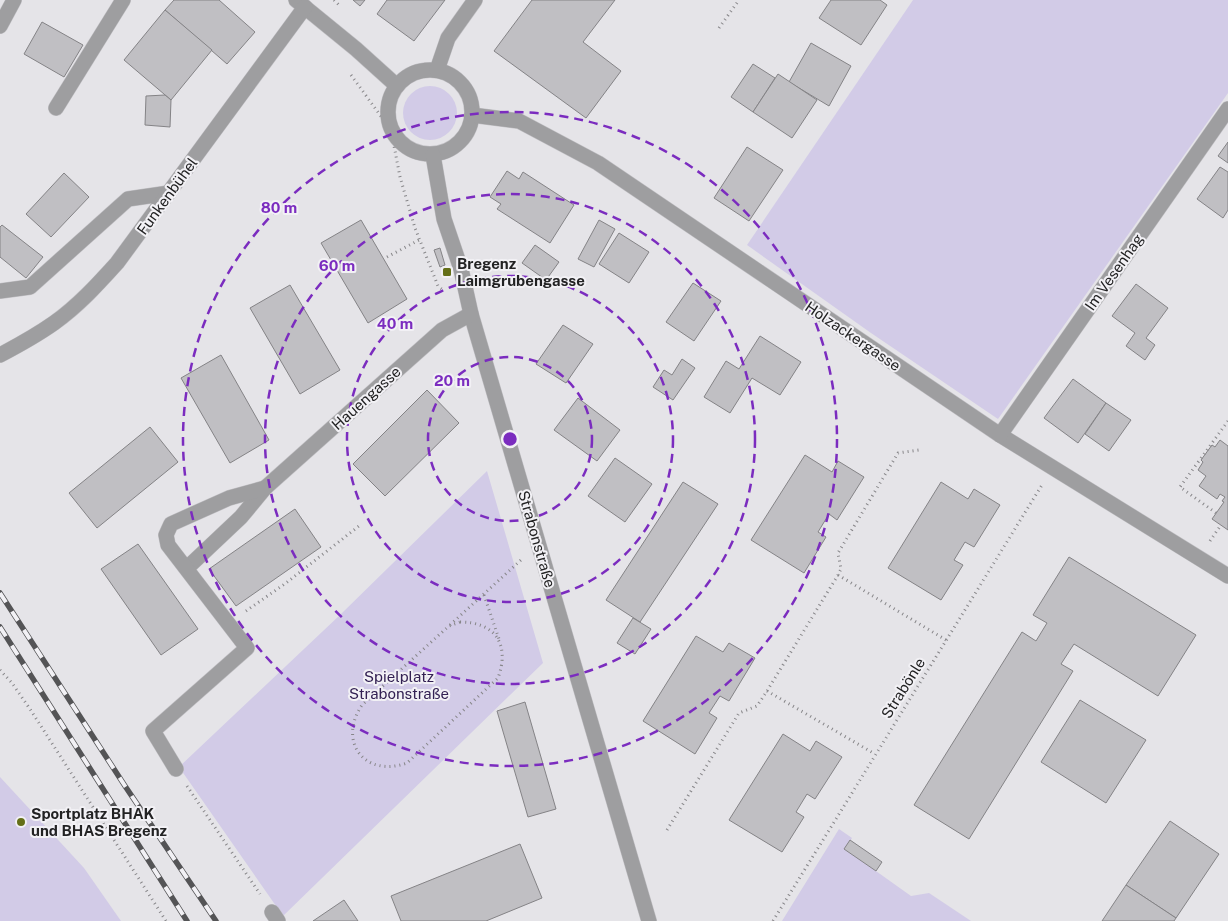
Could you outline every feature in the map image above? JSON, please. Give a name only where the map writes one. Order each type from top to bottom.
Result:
[{"type":"street","points":[[0,26],[14,0]]},
{"type":"street","points":[[56,108],[123,0]]},
{"type":"street","points":[[437,70],[448,38],[475,0]]},
{"type":"street","points":[[301,4],[356,49],[397,86]]},
{"type":"street","name":"Funkenbühel","points":[[0,355],[56,322],[90,292],[117,263],[170,193],[301,4]]},
{"type":"street","points":[[425,70],[437,70],[448,74],[459,82],[466,91],[471,103],[470,127],[464,138],[444,152],[433,155],[420,154],[408,149],[398,141],[391,130],[388,119],[388,107],[391,96],[405,78],[425,70]]},
{"type":"street","name":"Im Vesenhag","points":[[1000,435],[1228,109]]},
{"type":"street","name":"Holzackergasse","points":[[472,115],[519,121],[598,162],[1000,435],[1228,576]]},
{"type":"street","name":"Strabonstraße","points":[[433,155],[444,218],[461,269],[471,314],[649,921]]},
{"type":"street","points":[[0,292],[30,287],[128,199],[170,193]]},
{"type":"street","name":"Hauengasse","points":[[187,568],[241,517],[266,488],[442,330],[471,314]]},
{"type":"street","name":"Hauengasse","points":[[176,769],[153,731],[247,648],[229,622],[168,545],[166,535],[171,524],[229,498],[266,488]]},
{"type":"path","points":[[719,28],[739,0]]},
{"type":"path","points":[[349,73],[391,130],[400,177],[419,240],[438,286],[471,314]]},
{"type":"path","points":[[387,257],[419,240]]},
{"type":"path","points":[[1216,513],[1180,487],[1228,421]]},
{"type":"path","points":[[667,830],[738,713],[757,706],[838,575],[841,569],[838,553],[898,452],[919,450]]},
{"type":"path","name":"Strabönle","points":[[773,921],[1053,468]]},
{"type":"path","points":[[229,622],[286,583],[359,526]]},
{"type":"path","points":[[484,595],[504,655],[503,667],[498,678],[407,763],[398,767],[388,768],[369,762],[361,756],[352,739],[355,715],[362,705],[538,545]]},
{"type":"path","points":[[838,575],[946,640]]},
{"type":"path","points":[[449,626],[460,622],[472,622],[484,626],[494,633],[500,643]]},
{"type":"path","points":[[0,670],[30,708],[166,921]]},
{"type":"path","points":[[767,691],[875,754]]},
{"type":"path","points":[[176,769],[275,916]]},
{"type":"green space","points":[[913,0],[1228,0],[1228,93],[998,419],[871,333],[747,245]]},
{"type":"green space","points":[[425,86],[435,86],[445,90],[453,98],[457,113],[453,128],[445,136],[435,140],[425,140],[415,136],[407,128],[403,118],[403,108],[407,98],[415,90]]},
{"type":"green space","name":"Spielplatz Strabonstraße","points":[[487,471],[543,663],[283,916],[179,767],[341,614]]},
{"type":"green space","name":"Sportplatz BHAK und BHAS Bregenz","points":[[0,777],[84,868],[121,921],[0,921]]},
{"type":"green space","points":[[839,829],[852,838],[845,849],[911,896],[929,893],[971,921],[782,921]]},
{"type":"building","points":[[174,0],[219,0],[255,32],[227,64],[165,10]]},
{"type":"building","points":[[353,0],[365,0],[360,6]]},
{"type":"building","points":[[387,0],[445,0],[414,41],[377,14]]},
{"type":"building","points":[[532,0],[615,0],[583,42],[621,71],[586,118],[494,51]]},
{"type":"building","points":[[831,0],[880,0],[887,5],[861,45],[819,18]]},
{"type":"building","points":[[165,10],[212,50],[171,100],[124,60]]},
{"type":"building","points":[[42,22],[83,45],[64,77],[24,54]]},
{"type":"building","points":[[811,43],[851,66],[829,106],[789,82]]},
{"type":"building","points":[[753,64],[775,78],[753,112],[731,97]]},
{"type":"building","points":[[778,74],[817,100],[792,138],[753,112]]},
{"type":"building","points":[[165,95],[171,100],[170,127],[145,125],[146,96]]},
{"type":"building","points":[[1228,142],[1228,163],[1218,156]]},
{"type":"building","points":[[747,147],[783,170],[749,221],[714,198]]},
{"type":"building","points":[[1220,167],[1228,172],[1228,210],[1223,218],[1197,199]]},
{"type":"building","points":[[507,171],[519,179],[523,172],[574,205],[550,243],[497,209],[501,204],[490,197]]},
{"type":"building","points":[[64,173],[89,197],[51,237],[26,214]]},
{"type":"building","points":[[361,220],[407,299],[368,323],[321,243]]},
{"type":"building","points":[[599,220],[615,229],[594,267],[578,259]]},
{"type":"building","points":[[2,225],[43,257],[26,278],[0,257],[0,227]]},
{"type":"building","points":[[619,233],[649,252],[629,283],[599,264]]},
{"type":"building","points":[[535,245],[559,262],[546,280],[522,263]]},
{"type":"building","points":[[440,248],[445,265],[440,267],[434,250]]},
{"type":"building","points":[[693,283],[721,301],[694,341],[666,322]]},
{"type":"building","points":[[1136,284],[1168,308],[1146,338],[1155,345],[1145,360],[1126,346],[1135,333],[1112,316]]},
{"type":"building","points":[[290,285],[340,370],[300,394],[250,308]]},
{"type":"building","points":[[563,325],[593,344],[566,383],[536,364]]},
{"type":"building","points":[[760,336],[801,362],[780,395],[752,378],[730,413],[704,397],[726,361],[739,369]]},
{"type":"building","points":[[221,355],[269,440],[230,463],[181,378]]},
{"type":"building","points":[[682,359],[695,368],[673,400],[653,387],[664,370],[672,375]]},
{"type":"building","points":[[1073,379],[1106,403],[1078,443],[1044,418]]},
{"type":"building","points":[[427,390],[459,423],[385,496],[353,464]]},
{"type":"building","points":[[578,398],[620,430],[597,461],[554,430]]},
{"type":"building","points":[[1106,403],[1131,420],[1109,451],[1085,434]]},
{"type":"building","points":[[150,427],[178,462],[97,528],[69,493]]},
{"type":"building","points":[[1220,440],[1228,446],[1228,530],[1212,519],[1224,502],[1222,501],[1225,497],[1220,494],[1217,499],[1199,486],[1206,476],[1198,470],[1203,462],[1201,460],[1212,445],[1215,447]]},
{"type":"building","points":[[805,455],[832,472],[838,461],[864,477],[837,520],[829,514],[818,532],[826,537],[804,573],[751,540]]},
{"type":"building","points":[[615,458],[652,484],[625,522],[588,496]]},
{"type":"building","points":[[683,482],[718,504],[640,622],[606,600]]},
{"type":"building","points":[[941,482],[968,499],[974,489],[1000,505],[974,547],[965,542],[954,560],[963,565],[941,600],[888,568]]},
{"type":"building","points":[[295,509],[321,547],[236,606],[209,569]]},
{"type":"building","points":[[138,544],[198,629],[161,655],[101,569]]},
{"type":"building","points":[[1069,557],[1196,635],[1158,696],[1074,644],[1061,664],[1073,671],[969,839],[914,805],[1022,632],[1036,641],[1047,623],[1033,615]]},
{"type":"building","points":[[633,618],[651,629],[635,654],[617,643]]},
{"type":"building","points":[[696,636],[723,652],[729,643],[755,658],[729,701],[720,696],[709,713],[717,718],[695,754],[643,721]]},
{"type":"building","points":[[1080,700],[1146,740],[1106,803],[1041,762]]},
{"type":"building","points":[[525,702],[556,809],[528,817],[497,711]]},
{"type":"building","points":[[783,734],[810,751],[816,741],[842,757],[815,799],[807,794],[796,812],[804,817],[782,852],[729,820]]},
{"type":"building","points":[[1170,821],[1219,854],[1176,918],[1126,885]]},
{"type":"building","points":[[850,840],[882,862],[876,871],[844,849]]},
{"type":"building","points":[[520,844],[542,898],[486,921],[401,921],[391,896]]},
{"type":"building","points":[[1126,885],[1176,918],[1174,921],[1102,921]]},
{"type":"building","points":[[344,900],[358,921],[313,921]]},
{"type":"railway","points":[[0,593],[125,786],[216,921]]},
{"type":"railway","points":[[0,627],[187,921]]},
{"type":"place","name":"Bregenz Laimgrubengasse","points":[[447,272]]},
{"type":"place","name":"Sportplatz BHAK und BHAS Bregenz","points":[[21,822]]}]
